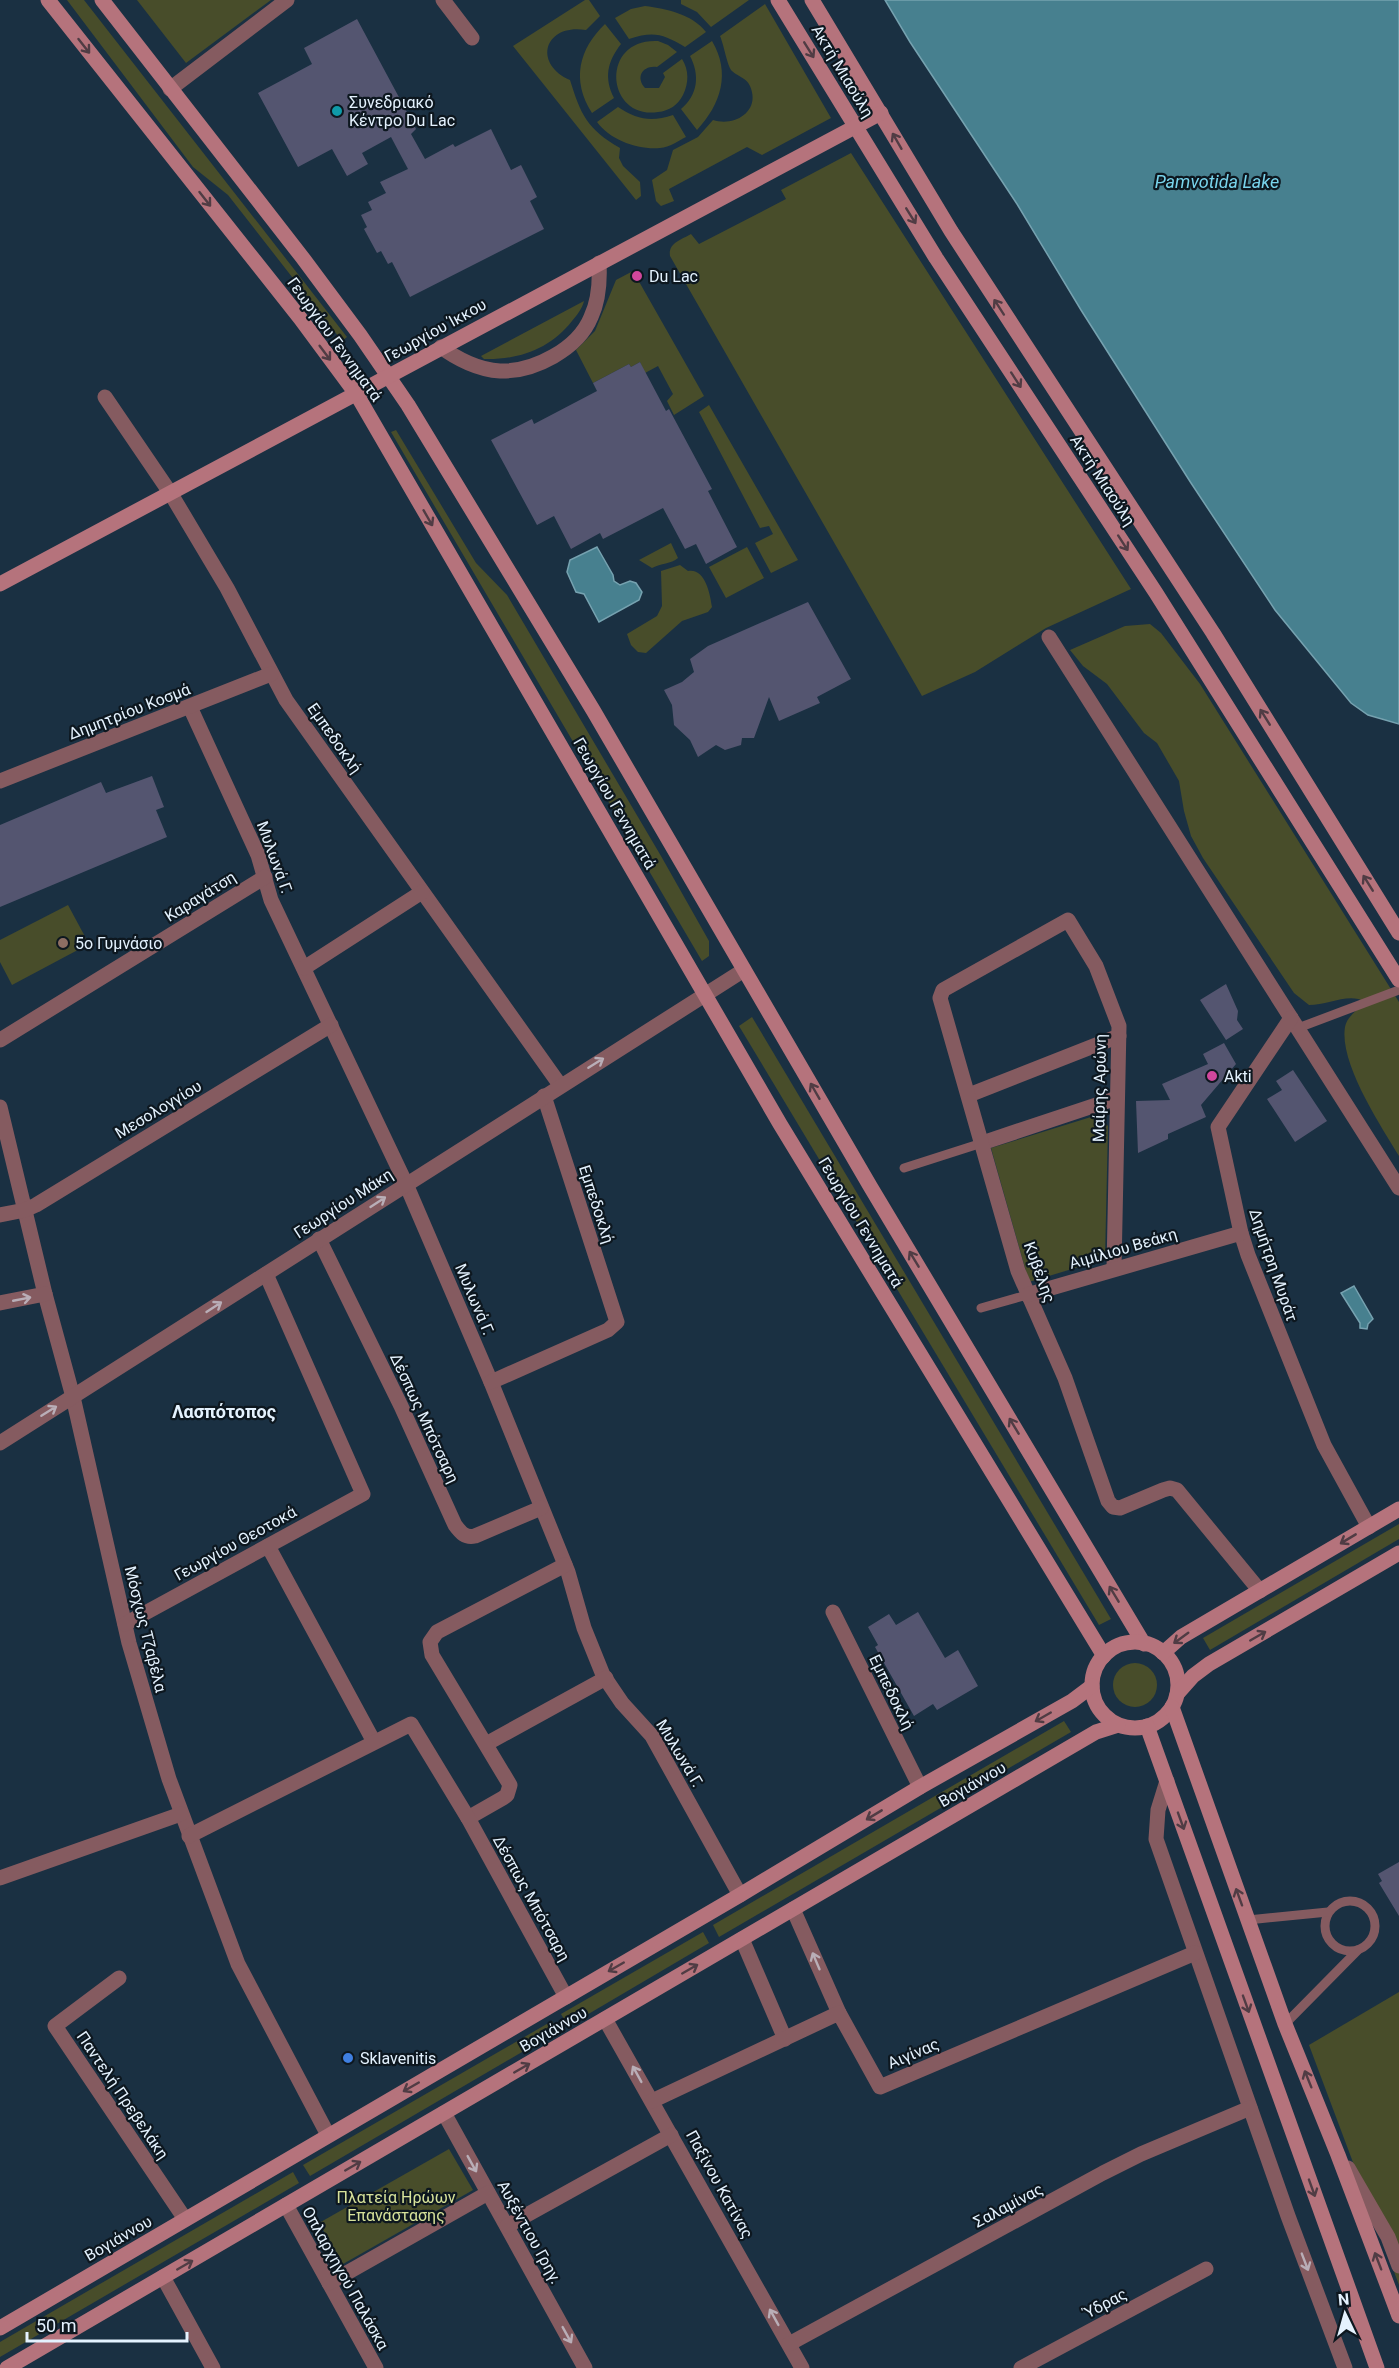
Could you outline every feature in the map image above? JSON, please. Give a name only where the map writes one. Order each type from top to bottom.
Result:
[{"type":"street","name":"Γεωργίου Γεννηματά","points":[[48,0],[300,318],[357,394],[705,994],[875,1281],[1104,1656]]},
{"type":"street","name":"Γεωργίου Γεννηματά","points":[[102,0],[315,275],[419,424],[564,662],[870,1186],[1144,1644]]},
{"type":"street","points":[[171,89],[287,0]]},
{"type":"street","points":[[443,0],[472,38]]},
{"type":"street","name":"Ακτή Μιαούλη","points":[[778,0],[991,343],[1156,593],[1399,980]]},
{"type":"street","name":"Ακτή Μιαούλη","points":[[812,0],[951,231],[1214,633],[1399,933]]},
{"type":"street","name":"Γεωργίου Ίκκου","points":[[0,584],[880,114]]},
{"type":"street","points":[[441,347],[466,361],[499,371],[515,370],[548,359],[573,342],[591,318],[599,292],[599,263]]},
{"type":"street","name":"Εμπεδοκλή","points":[[105,396],[171,494],[227,588],[286,700],[560,1085]]},
{"type":"street","points":[[1048,637],[1399,1188]]},
{"type":"street","name":"Δημητρίου Κοσμά","points":[[0,782],[271,674]]},
{"type":"street","name":"Μυλωνά Γ.","points":[[190,707],[258,855],[271,900],[406,1184],[491,1382],[565,1565],[591,1646],[606,1678],[622,1703],[652,1736],[740,1895]]},
{"type":"street","name":"Καραγάτση","points":[[0,1040],[265,877]]},
{"type":"street","points":[[304,968],[422,892]]},
{"type":"street","name":"Μαίρης Αρώνη","points":[[1068,920],[1096,966],[1116,1017],[1119,1036],[1114,1268]]},
{"type":"street","name":"Κυβέλης","points":[[1068,920],[941,993],[940,998],[1018,1271],[1065,1378],[1110,1505],[1120,1508],[1170,1488],[1177,1490],[1260,1591]]},
{"type":"street","name":"Γεωργίου Μάκη","points":[[0,1443],[744,970]]},
{"type":"street","name":"Δημήτρη Μυράτ","points":[[1294,1023],[1218,1127],[1241,1233],[1284,1349],[1324,1445],[1369,1527]]},
{"type":"street","name":"Μεσολογγίου","points":[[0,1215],[25,1210],[331,1025]]},
{"type":"street","points":[[969,1095],[1119,1036]]},
{"type":"street","name":"Εμπεδοκλή","points":[[491,1382],[608,1330],[617,1322],[544,1096]]},
{"type":"street","points":[[982,1143],[1117,1098]]},
{"type":"street","name":"Μόσχως Τζαβέλα","points":[[0,1107],[45,1294],[73,1396],[142,1691],[181,1814],[238,1964],[328,2135]]},
{"type":"street","name":"Αιμίλιου Βεάκη","points":[[1027,1295],[1241,1233]]},
{"type":"street","name":"Δέσπως Μπότσαρη","points":[[319,1239],[401,1406],[455,1526],[461,1533],[470,1537],[475,1536],[541,1508]]},
{"type":"street","name":"Γεωργίου Θεοτοκά","points":[[125,1624],[363,1494],[266,1274]]},
{"type":"street","points":[[0,1303],[45,1294]]},
{"type":"street","points":[[1163,1653],[1181,1637],[1399,1509]]},
{"type":"street","points":[[189,1836],[375,1742],[267,1546]]},
{"type":"street","points":[[1377,2368],[1148,1726],[1163,1718],[1193,1676],[1209,1664],[1399,1553]]},
{"type":"street","points":[[468,1818],[503,1798],[510,1789],[508,1781],[432,1655],[430,1642],[437,1632],[565,1565]]},
{"type":"street","name":"Εμπεδοκλή","points":[[832,1612],[920,1788]]},
{"type":"street","points":[[1118,1725],[1099,1709],[1094,1698],[1092,1686],[1097,1666],[1104,1656],[1123,1644],[1144,1644],[1163,1653],[1171,1661],[1176,1671],[1175,1701],[1248,1920],[1285,2024],[1399,2316]]},
{"type":"street","points":[[486,1744],[606,1678]]},
{"type":"street","name":"Βογιάννου","points":[[0,2328],[1072,1701],[1092,1686]]},
{"type":"street","name":"Δέσπως Μπότσαρη","points":[[375,1742],[411,1724],[468,1818],[566,1997]]},
{"type":"street","name":"Βογιάννου","points":[[7,2368],[1096,1732],[1118,1725],[1130,1728],[1148,1726]]},
{"type":"street","points":[[1167,1781],[1158,1810],[1156,1839],[1250,2108],[1345,2368]]},
{"type":"street","points":[[0,1878],[181,1814]]},
{"type":"street","points":[[652,2101],[839,2013],[794,1909]]},
{"type":"street","points":[[742,1939],[785,2039]]},
{"type":"street","name":"Αιγίνας","points":[[839,2013],[880,2087],[1195,1953]]},
{"type":"street","name":"Παντελή Πρεβελάκη","points":[[119,1978],[55,2026],[185,2219]]},
{"type":"street","name":"Παξίνου Κατίνας","points":[[605,2019],[802,2368]]},
{"type":"street","name":"Σαλαμίνας","points":[[789,2344],[1141,2154],[1250,2108]]},
{"type":"street","name":"Αυξέντιου Γρηγ.","points":[[444,2113],[585,2368]]},
{"type":"street","points":[[507,2226],[671,2135]]},
{"type":"street","points":[[1334,2145],[1388,2237],[1399,2266]]},
{"type":"street","points":[[329,2283],[489,2193]]},
{"type":"street","name":"Οπλαρχηγού Παλάσκα","points":[[286,2205],[376,2368]]},
{"type":"street","name":"Ύδρας","points":[[1021,2368],[1206,2269]]},
{"type":"street","points":[[164,2277],[213,2368]]},
{"type":"lane","points":[[1294,1023],[1399,990]]},
{"type":"lane","points":[[904,1168],[982,1143]]},
{"type":"lane","name":"Αιμίλιου Βεάκη","points":[[981,1308],[1027,1295]]},
{"type":"lane","points":[[1285,2024],[1371,1939],[1375,1922],[1372,1914],[1359,1902],[1351,1900],[1334,1905],[1328,1912],[1324,1927],[1329,1941],[1341,1949],[1358,1950]]},
{"type":"lane","points":[[1248,1920],[1328,1912]]},
{"type":"green space","points":[[67,0],[84,0],[347,337],[342,341],[228,195],[193,167]]},
{"type":"green space","points":[[137,0],[271,0],[186,63]]},
{"type":"green space","points":[[585,0],[589,0],[600,16],[586,30],[572,29],[561,32],[553,38],[548,46],[548,55],[558,73],[570,80],[587,120],[600,134],[620,148],[619,158],[623,166],[640,182],[641,196],[636,200],[513,46]]},
{"type":"green space","points":[[681,0],[749,0],[711,27],[697,12],[681,4]]},
{"type":"green space","points":[[765,4],[831,118],[762,155],[747,147],[669,189],[674,201],[661,206],[656,201],[652,180],[667,170],[673,150],[698,137],[713,120],[730,121],[744,115],[749,110],[752,103],[750,86],[730,68],[720,36]]},
{"type":"green space","points":[[645,6],[686,17],[706,32],[685,47],[658,35],[629,39],[615,18],[631,9]]},
{"type":"green space","points":[[605,24],[621,44],[608,70],[609,84],[614,98],[592,113],[585,101],[582,89],[581,66],[589,44]]},
{"type":"green space","points":[[658,41],[677,52],[657,67],[644,70],[641,76],[642,84],[645,88],[659,88],[665,77],[663,73],[682,59],[687,72],[686,86],[681,99],[669,109],[658,112],[641,111],[628,104],[620,92],[616,78],[618,64],[626,52],[639,44]]},
{"type":"green space","points":[[712,41],[721,65],[721,88],[712,110],[697,130],[681,109],[691,97],[696,84],[695,70],[690,56]]},
{"type":"green space","points":[[618,107],[632,115],[651,119],[673,115],[686,137],[660,148],[625,143],[609,134],[597,122]]},
{"type":"green space","points":[[851,153],[1131,589],[1046,628],[975,672],[922,696],[670,256],[671,248],[679,240],[691,234],[699,244],[786,199],[781,190]]},
{"type":"green space","points":[[633,271],[704,396],[674,415],[667,401],[673,394],[658,366],[645,373],[640,362],[631,367],[629,364],[593,383],[576,350],[595,331],[616,280]]},
{"type":"green space","points":[[584,301],[582,307],[563,331],[544,346],[521,355],[497,359],[484,359],[481,356]]},
{"type":"green space","points":[[709,405],[798,560],[771,573],[755,543],[773,534],[769,526],[760,528],[699,412]]},
{"type":"green space","points":[[396,430],[476,563],[507,595],[661,856],[709,941],[709,956],[702,961],[391,432]]},
{"type":"green space","points":[[671,543],[678,558],[675,560],[652,568],[639,560]]},
{"type":"green space","points":[[747,547],[764,578],[726,598],[709,567]]},
{"type":"green space","points":[[680,565],[703,577],[712,607],[708,612],[682,621],[646,653],[638,652],[631,645],[627,634],[657,616],[662,606],[661,571]]},
{"type":"green space","points":[[1150,624],[1161,633],[1200,684],[1399,1002],[1399,1156],[1363,1094],[1348,1058],[1345,1042],[1346,1023],[1365,1002],[1353,998],[1309,1005],[1294,993],[1203,858],[1191,836],[1179,781],[1157,743],[1144,733],[1107,684],[1083,666],[1070,650],[1125,626]]},
{"type":"green space","points":[[68,905],[89,944],[12,985],[0,962],[0,940]]},
{"type":"green space","points":[[752,1017],[1111,1619],[1099,1625],[739,1026]]},
{"type":"green space","points":[[1091,1117],[1101,1118],[1108,1126],[1105,1259],[1029,1282],[991,1148]]},
{"type":"green space","points":[[1399,1524],[1399,1539],[1210,1650],[1203,1638]]},
{"type":"green space","points":[[1135,1663],[1151,1669],[1157,1685],[1151,1701],[1135,1707],[1119,1701],[1113,1685],[1119,1669]]},
{"type":"green space","points":[[1064,1721],[1071,1732],[719,1937],[713,1925]]},
{"type":"green space","points":[[703,1932],[709,1943],[568,2026],[561,2014]]},
{"type":"green space","points":[[1399,1992],[1399,2285],[1309,2045]]},
{"type":"green space","points":[[552,2021],[558,2031],[310,2176],[303,2165]]},
{"type":"green space","name":"Πλατεία Ηρώων Επανάστασης","points":[[449,2149],[473,2190],[343,2264],[319,2223]]},
{"type":"green space","points":[[293,2172],[299,2183],[0,2357],[0,2342]]},
{"type":"water","name":"Pamvotida Lake","points":[[885,0],[1399,0],[1399,724],[1368,715],[1351,703],[1275,610],[1191,483],[1017,204],[910,42]]},
{"type":"water","points":[[597,547],[614,581],[620,585],[630,581],[636,583],[642,592],[639,600],[599,622],[584,594],[576,592],[567,572],[570,560]]},
{"type":"water","points":[[1354,1286],[1373,1319],[1367,1329],[1360,1328],[1360,1323],[1341,1293]]},
{"type":"building","points":[[357,19],[416,129],[411,134],[425,159],[453,144],[455,147],[491,129],[511,170],[521,165],[537,197],[530,201],[544,229],[410,297],[392,262],[388,264],[381,251],[377,253],[364,229],[367,227],[361,215],[372,210],[368,202],[386,193],[380,182],[408,169],[391,137],[362,153],[368,164],[347,176],[332,149],[298,167],[258,93],[312,64],[304,48]]},
{"type":"building","points":[[640,362],[666,411],[669,409],[712,489],[708,491],[737,547],[706,564],[696,544],[685,549],[663,508],[603,539],[600,533],[571,549],[554,516],[537,525],[491,440],[532,419],[534,424],[597,391],[593,383],[629,364],[631,367]]},
{"type":"building","points":[[808,602],[851,679],[817,697],[820,703],[779,721],[769,697],[754,738],[742,738],[741,745],[725,750],[716,745],[698,757],[690,740],[674,725],[672,705],[664,690],[682,682],[694,672],[690,659],[708,646]]},
{"type":"building","points":[[152,776],[164,807],[156,810],[167,837],[0,907],[0,825],[101,782],[106,793]]},
{"type":"building","points":[[1226,984],[1238,1011],[1237,1020],[1243,1029],[1226,1040],[1200,1000]]},
{"type":"building","points":[[1224,1043],[1236,1064],[1201,1105],[1206,1117],[1168,1134],[1168,1139],[1138,1153],[1136,1101],[1170,1100],[1162,1084],[1208,1064],[1203,1054]]},
{"type":"building","points":[[1293,1070],[1327,1121],[1295,1142],[1267,1099],[1282,1090],[1276,1081]]},
{"type":"building","points":[[918,1612],[945,1658],[958,1650],[978,1686],[937,1710],[933,1704],[914,1716],[875,1647],[878,1645],[868,1627],[889,1614],[896,1625]]},
{"type":"building","points":[[1399,1862],[1399,1916],[1379,1883],[1382,1881],[1378,1874]]},
{"type":"place","name":"Συνεδριακό Κέντρο Du Lac","points":[[337,111]]},
{"type":"place","name":"Du Lac","points":[[637,276]]},
{"type":"place","name":"5ο Γυμνάσιο","points":[[63,943]]},
{"type":"place","name":"Akti","points":[[1212,1076]]},
{"type":"place","name":"Sklavenitis","points":[[348,2058]]},
{"type":"district","name":"Λασπότοπος","points":[[224,1412]]}]
